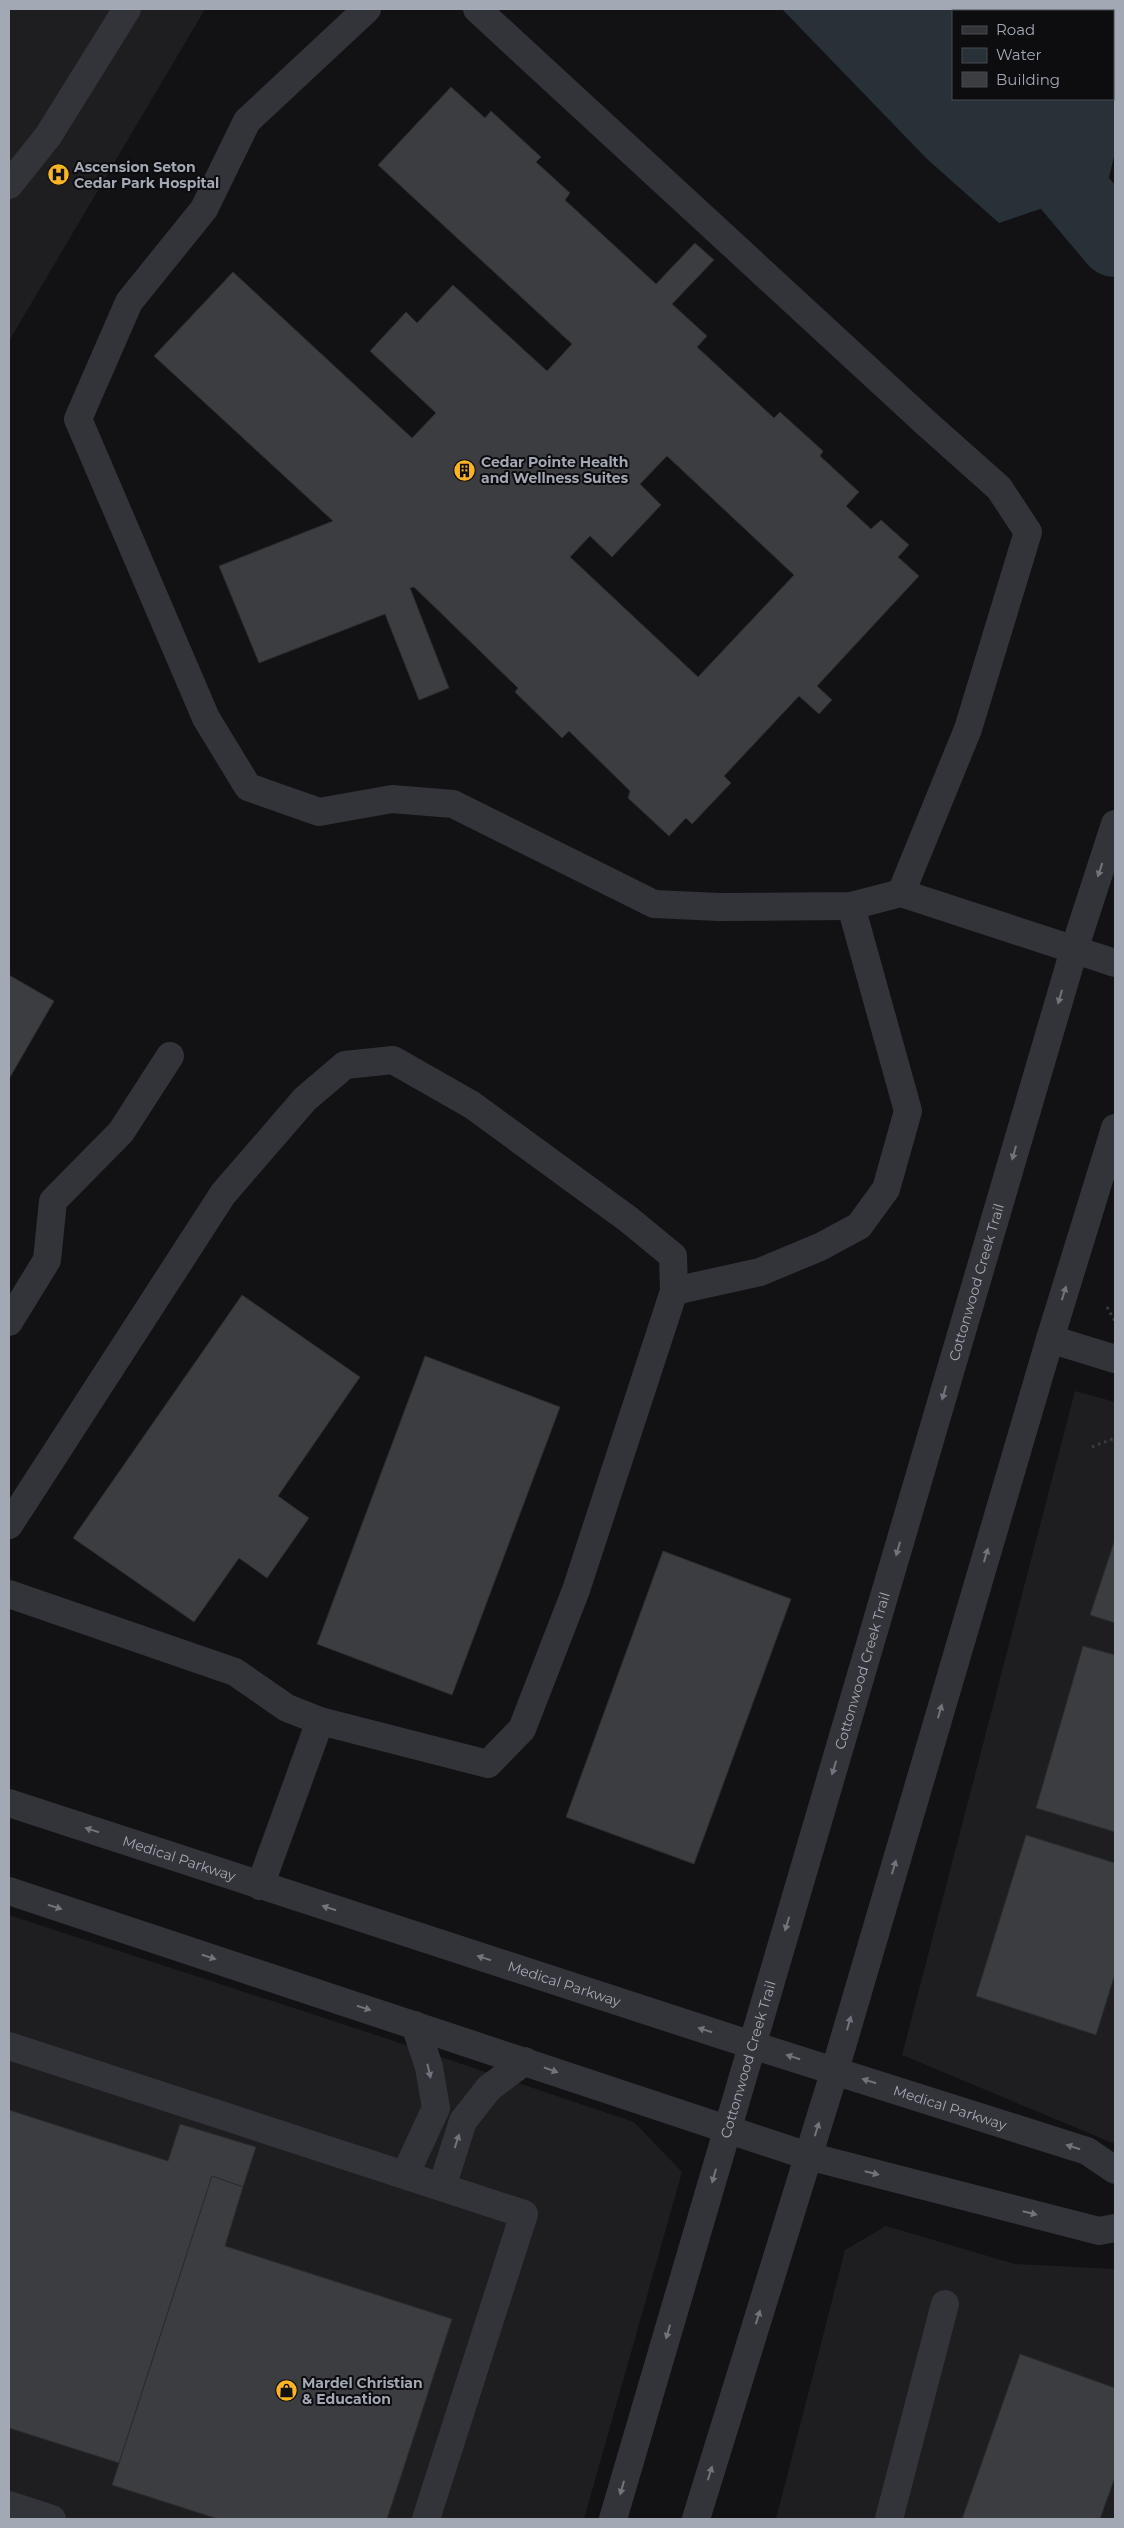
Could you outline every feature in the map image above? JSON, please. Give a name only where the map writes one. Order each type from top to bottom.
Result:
[{"type":"street","points":[[9,185],[48,136],[127,9]]},
{"type":"street","points":[[367,9],[247,120],[204,209],[129,302],[78,419],[206,718],[248,787],[319,812],[392,799],[453,804],[654,904],[851,906],[901,893],[1115,962]]},
{"type":"street","points":[[477,9],[918,416],[999,488],[1028,532],[968,729],[901,893]]},
{"type":"street","name":"Cottonwood Creek Trail","points":[[613,2519],[1074,950],[1115,824]]},
{"type":"street","points":[[674,1291],[760,1272],[820,1247],[859,1226],[886,1189],[908,1111],[851,906]]},
{"type":"street","points":[[9,1322],[48,1260],[53,1201],[121,1132],[170,1056]]},
{"type":"street","points":[[9,1525],[223,1194],[305,1099],[345,1065],[393,1060],[472,1104],[628,1219],[673,1256],[674,1291],[576,1590],[522,1729],[488,1764],[320,1721],[288,1708],[236,1672],[9,1594]]},
{"type":"street","points":[[696,2519],[835,2070],[1050,1339],[1115,1128]]},
{"type":"street","points":[[1050,1339],[1115,1359]]},
{"type":"street","points":[[260,1886],[320,1721]]},
{"type":"street","name":"Medical Parkway","points":[[9,1803],[752,2045],[1087,2151],[1115,2170]]},
{"type":"street","points":[[9,1891],[808,2156],[1099,2231],[1115,2228]]},
{"type":"street","points":[[405,2175],[436,2108],[429,2067],[415,2025]]},
{"type":"street","points":[[9,2046],[524,2214],[426,2519]]},
{"type":"street","points":[[442,2187],[463,2121],[489,2088],[524,2061]]},
{"type":"street","points":[[889,2519],[945,2304]]},
{"type":"street","points":[[9,2505],[52,2519]]},
{"type":"path","points":[[1107,1307],[1115,1321]]},
{"type":"path","points":[[1092,1447],[1115,1438]]},
{"type":"shaded area","name":"Ascension Seton Cedar Park Hospital","points":[[9,9],[205,9],[9,341]]},
{"type":"shaded area","points":[[1075,1391],[1115,1402],[1115,2144],[902,2055]]},
{"type":"shaded area","points":[[9,1915],[634,2122],[682,2172],[584,2519],[9,2519]]},
{"type":"shaded area","points":[[886,2226],[1015,2264],[1115,2269],[1115,2519],[776,2519],[845,2250]]},
{"type":"water","points":[[782,9],[1115,9],[1115,152],[1107,186],[999,223],[927,159]]},
{"type":"building","name":"Cedar Pointe Health and Wellness Suites","points":[[451,87],[485,118],[491,111],[541,157],[536,162],[570,193],[565,200],[656,284],[695,243],[714,260],[672,304],[707,336],[697,347],[774,418],[780,412],[823,451],[820,456],[859,492],[846,506],[871,529],[881,520],[909,545],[898,557],[919,576],[817,686],[832,700],[819,714],[799,696],[724,776],[731,783],[692,824],[686,818],[669,836],[628,798],[630,791],[569,731],[562,738],[515,692],[518,688],[414,587],[410,588],[449,688],[419,700],[385,614],[259,663],[219,566],[333,521],[154,356],[233,272],[412,438],[436,413],[370,351],[406,312],[417,323],[453,285],[547,371],[572,344],[378,165]],"holes":[[[667,456],[794,575],[698,677],[570,557],[590,536],[612,557],[661,505],[640,484]]]},
{"type":"building","points":[[9,975],[54,1001],[9,1079]]},
{"type":"building","points":[[242,1295],[360,1377],[278,1496],[309,1518],[267,1578],[239,1558],[194,1622],[73,1538]]},
{"type":"building","points":[[425,1356],[560,1407],[452,1695],[317,1644]]},
{"type":"building","points":[[1115,1539],[1115,1623],[1090,1615]]},
{"type":"building","points":[[663,1551],[791,1599],[694,1864],[566,1817]]},
{"type":"building","points":[[1083,1646],[1115,1655],[1115,1832],[1036,1808]]},
{"type":"building","points":[[1026,1835],[1115,1863],[1115,1974],[1096,2035],[976,1996]]},
{"type":"building","points":[[9,2110],[168,2161],[180,2124],[256,2147],[243,2187],[212,2176],[119,2463],[9,2428]]},
{"type":"building","name":"Mardel Christian & Education","points":[[212,2176],[243,2187],[225,2246],[452,2319],[387,2519],[218,2519],[112,2485]]},
{"type":"building","points":[[1020,2354],[1115,2388],[1115,2477],[1100,2519],[962,2519]]},
{"type":"waterway","points":[[1012,100],[1046,159],[1115,241]]},
{"type":"place","name":"Ascension Seton Cedar Park Hospital","points":[[58,175]]},
{"type":"place","name":"Cedar Pointe Health and Wellness Suites","points":[[465,470]]},
{"type":"place","name":"Mardel Christian & Education","points":[[286,2391]]}]
